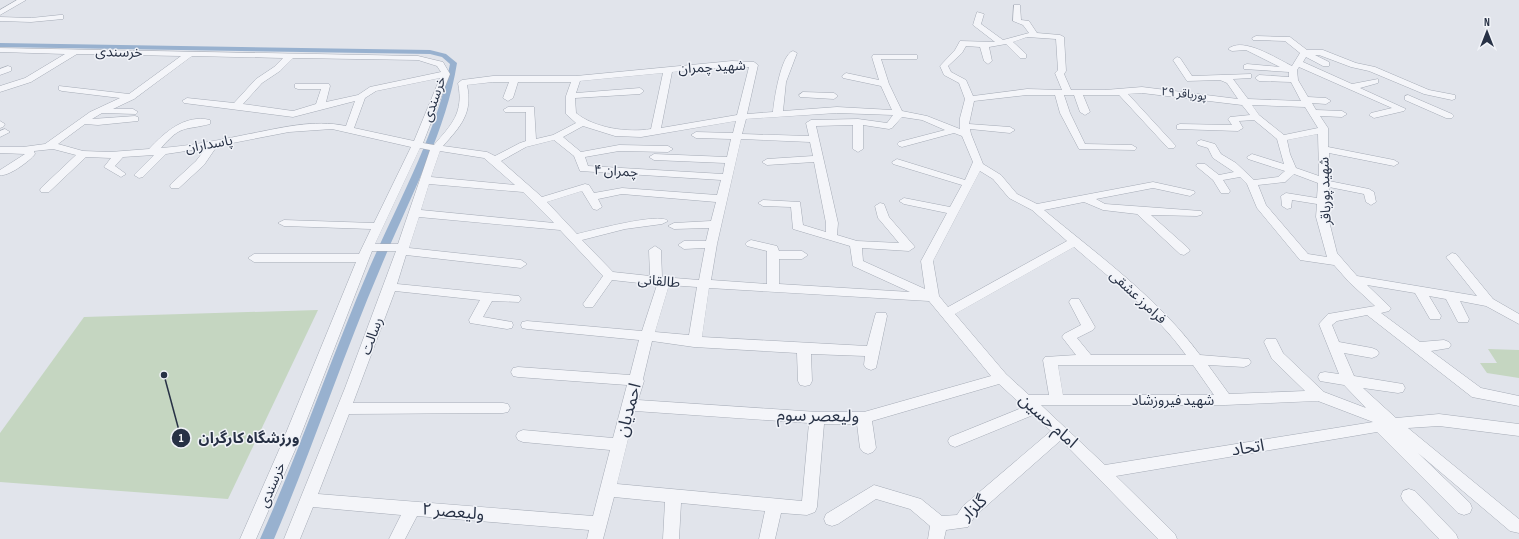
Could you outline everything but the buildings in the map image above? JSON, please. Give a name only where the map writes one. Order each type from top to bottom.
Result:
[{"type":"street","points":[[0,13],[22,0]]},
{"type":"street","points":[[1017,7],[1017,20],[1026,23],[1035,36]]},
{"type":"street","points":[[980,14],[977,25],[1023,56]]},
{"type":"street","points":[[0,19],[31,20],[60,17]]},
{"type":"street","points":[[933,297],[927,261],[978,165],[978,160],[961,130],[964,114],[970,99],[963,82],[947,73],[944,66],[959,51],[963,43],[984,45],[1004,42],[1027,35],[1060,37],[1062,71],[1059,73],[1064,93],[1065,113],[1082,147],[1132,148]]},
{"type":"street","points":[[1256,38],[1287,39],[1305,52],[1326,64]]},
{"type":"street","points":[[984,45],[988,61]]},
{"type":"street","points":[[1232,49],[1247,47],[1295,71],[1352,88],[1400,109],[1374,115]]},
{"type":"street","name":"خرسندی","points":[[0,50],[418,58],[440,64],[446,74],[417,146],[365,253],[286,450],[248,539]]},
{"type":"street","points":[[0,89],[28,80],[74,52]]},
{"type":"street","points":[[1295,71],[1305,52]]},
{"type":"street","points":[[1305,52],[1320,52],[1354,65],[1372,69],[1427,92],[1452,97]]},
{"type":"street","points":[[778,114],[778,100],[788,63],[793,53]]},
{"type":"street","points":[[49,146],[100,111],[131,97],[191,54]]},
{"type":"street","points":[[236,106],[259,81],[277,69],[291,55]]},
{"type":"street","points":[[899,114],[885,84],[876,57],[914,57]]},
{"type":"street","points":[[1177,60],[1190,79],[1223,78],[1247,71],[1295,71]]},
{"type":"street","name":"شهید چمران","points":[[436,148],[461,120],[465,106],[462,83],[493,79],[576,79],[732,64],[754,65],[723,199],[715,224],[703,284],[694,342]]},
{"type":"street","points":[[655,132],[668,70]]},
{"type":"street","points":[[1259,78],[1295,71]]},
{"type":"street","name":"شهید پورباقر","points":[[1295,71],[1309,106],[1323,130],[1324,182],[1322,218],[1331,254],[1353,279],[1385,308],[1370,311]]},
{"type":"street","points":[[187,101],[293,114],[320,106],[361,97],[373,89],[446,74]]},
{"type":"street","points":[[846,76],[885,84]]},
{"type":"street","points":[[1223,78],[1230,82],[1256,117],[1282,138],[1285,154],[1292,171]]},
{"type":"street","points":[[508,98],[514,79]]},
{"type":"street","points":[[576,79],[570,96],[571,114],[582,123],[600,127],[615,133],[641,134],[742,118],[837,110],[884,111],[924,118],[961,130]]},
{"type":"street","points":[[1352,88],[1375,81]]},
{"type":"street","points":[[832,85],[837,110]]},
{"type":"street","points":[[298,86],[326,86],[320,106]]},
{"type":"street","points":[[62,88],[131,97]]},
{"type":"street","name":"پورباقر ۲۹","points":[[970,99],[1027,92],[1078,93],[1142,90],[1244,102],[1309,106]]},
{"type":"street","points":[[570,96],[640,91]]},
{"type":"street","points":[[1122,92],[1171,146]]},
{"type":"street","points":[[1389,104],[1427,92]]},
{"type":"street","points":[[1078,93],[1085,112]]},
{"type":"street","points":[[804,95],[834,96]]},
{"type":"street","points":[[349,130],[361,97]]},
{"type":"street","points":[[1408,98],[1449,116]]},
{"type":"street","points":[[1309,106],[1326,101]]},
{"type":"street","points":[[1309,106],[1342,114]]},
{"type":"street","points":[[508,110],[531,109],[531,143]]},
{"type":"street","points":[[84,121],[98,122],[134,116],[100,111]]},
{"type":"street","points":[[289,129],[293,114]]},
{"type":"street","points":[[831,236],[832,223],[811,123],[858,122],[890,126],[899,114]]},
{"type":"street","points":[[1180,127],[1238,128],[1233,119],[1256,117]]},
{"type":"street","points":[[152,152],[168,133],[184,124],[207,122]]},
{"type":"street","points":[[858,122],[858,149]]},
{"type":"street","points":[[494,161],[506,153],[531,143],[556,137],[582,123]]},
{"type":"street","name":"پاسداران","points":[[0,150],[29,150],[49,146],[83,154],[152,152],[214,144],[289,129],[332,126],[417,146]]},
{"type":"street","points":[[902,144],[961,130],[1010,130]]},
{"type":"street","points":[[1282,138],[1323,130]]},
{"type":"street","points":[[696,135],[814,139]]},
{"type":"street","points":[[556,137],[579,155]]},
{"type":"street","points":[[1201,143],[1212,146],[1217,156],[1232,165],[1252,183],[1261,206],[1304,258],[1338,262]]},
{"type":"street","points":[[175,186],[200,163],[214,144]]},
{"type":"street","points":[[417,146],[487,155],[540,201],[609,276],[589,304]]},
{"type":"street","name":"رسالت","points":[[292,539],[344,410],[390,287],[436,148]]},
{"type":"street","name":"چمران ۴","points":[[668,149],[619,148],[579,155],[584,169],[728,177]]},
{"type":"street","points":[[1324,149],[1394,163]]},
{"type":"street","points":[[2,173],[28,157],[30,154],[29,150]]},
{"type":"street","points":[[139,174],[163,151]]},
{"type":"street","points":[[45,190],[83,154]]},
{"type":"street","points":[[120,154],[109,167],[121,174]]},
{"type":"street","points":[[645,156],[732,160]]},
{"type":"street","points":[[1252,157],[1324,182],[1369,192],[1371,202]]},
{"type":"street","points":[[768,162],[818,159]]},
{"type":"street","points":[[897,162],[968,184]]},
{"type":"street","name":"فرامرز عشقی","points":[[978,165],[997,177],[1013,196],[1036,208],[1076,241],[1177,333],[1195,360],[1208,374],[1225,400]]},
{"type":"street","points":[[1201,166],[1217,178],[1225,191]]},
{"type":"street","points":[[1252,183],[1281,180],[1292,171]]},
{"type":"street","points":[[1217,178],[1242,174]]},
{"type":"street","points":[[425,180],[526,189]]},
{"type":"street","points":[[1036,208],[1153,185],[1190,192]]},
{"type":"street","points":[[540,201],[585,187],[597,207]]},
{"type":"street","points":[[591,197],[622,191],[723,199]]},
{"type":"street","points":[[1287,206],[1286,196],[1323,202]]},
{"type":"street","points":[[1088,199],[1104,207],[1140,211],[1196,213]]},
{"type":"street","points":[[904,201],[931,205],[953,211]]},
{"type":"street","points":[[763,203],[796,204],[797,227],[856,244],[909,247],[884,218],[880,206]]},
{"type":"street","points":[[1140,211],[1184,251]]},
{"type":"street","points":[[415,213],[564,227]]},
{"type":"street","points":[[574,238],[625,226],[662,221]]},
{"type":"street","points":[[284,223],[377,226]]},
{"type":"street","points":[[674,226],[715,224]]},
{"type":"street","points":[[947,313],[1076,241]]},
{"type":"street","points":[[684,245],[711,244]]},
{"type":"street","points":[[751,244],[772,248],[774,255],[773,288]]},
{"type":"street","points":[[856,244],[857,264],[933,297]]},
{"type":"street","points":[[254,258],[403,250],[521,264]]},
{"type":"street","name":"احمدیان","points":[[597,532],[637,381],[660,281],[655,250]]},
{"type":"street","points":[[774,255],[802,255]]},
{"type":"street","points":[[1452,257],[1489,302],[1519,320]]},
{"type":"street","name":"طالقانی","points":[[609,276],[703,284],[933,297]]},
{"type":"street","points":[[1353,279],[1489,302]]},
{"type":"street","points":[[390,287],[515,300]]},
{"type":"street","points":[[1419,290],[1435,316]]},
{"type":"street","points":[[1450,295],[1464,319]]},
{"type":"street","points":[[488,297],[475,320],[507,325]]},
{"type":"street","name":"امام حسین","points":[[933,297],[962,334],[1001,378],[1061,431],[1169,539]]},
{"type":"street","points":[[1075,302],[1088,327],[1069,337],[1087,360]]},
{"type":"street","points":[[1464,508],[1351,385],[1325,324],[1333,317],[1370,311],[1477,393],[1519,401]]},
{"type":"street","points":[[871,365],[872,351],[881,316]]},
{"type":"street","points":[[527,325],[647,336],[694,342],[804,350],[872,351]]},
{"type":"street","points":[[1271,342],[1277,356],[1319,396],[1387,425],[1516,526],[1519,526]]},
{"type":"street","points":[[1418,348],[1444,345]]},
{"type":"street","points":[[1334,346],[1372,353]]},
{"type":"street","points":[[804,350],[805,381]]},
{"type":"street","points":[[1057,399],[1050,360],[1195,360],[1244,362]]},
{"type":"street","points":[[518,372],[637,381]]},
{"type":"street","points":[[1325,377],[1398,388]]},
{"type":"street","name":"ولیعصر سوم","points":[[630,405],[817,418],[864,418],[1001,378]]},
{"type":"street","name":"شهید فیروزشاد","points":[[1031,404],[1057,399],[1225,400],[1319,396]]},
{"type":"street","points":[[955,441],[1031,404]]},
{"type":"street","points":[[344,410],[503,408]]},
{"type":"street","points":[[607,490],[809,507],[817,418]]},
{"type":"street","points":[[864,418],[868,448]]},
{"type":"street","name":"اتحاد","points":[[1103,472],[1387,425],[1439,420],[1519,430]]},
{"type":"street","name":"گلزار","points":[[832,519],[874,492],[915,504],[937,531],[962,522],[969,511],[1061,431]]},
{"type":"street","points":[[523,436],[620,445]]},
{"type":"street","points":[[671,539],[673,496]]},
{"type":"street","points":[[1408,496],[1450,539]]},
{"type":"street","name":"ولیعصر ۲","points":[[308,500],[412,509],[597,532]]},
{"type":"street","points":[[767,539],[775,505]]},
{"type":"street","points":[[397,539],[412,509]]},
{"type":"green space","points":[[318,310],[228,499],[0,482],[0,433],[84,317]]},
{"type":"green space","points":[[1488,349],[1519,350],[1519,378],[1487,373],[1480,363],[1497,363]]},
{"type":"waterway","points":[[0,45],[430,52],[444,55],[454,63],[449,91],[425,153],[374,270],[289,489],[267,539]]},
{"type":"place","name":"ورزشگاه کارگران","points":[[164,375]]}]
